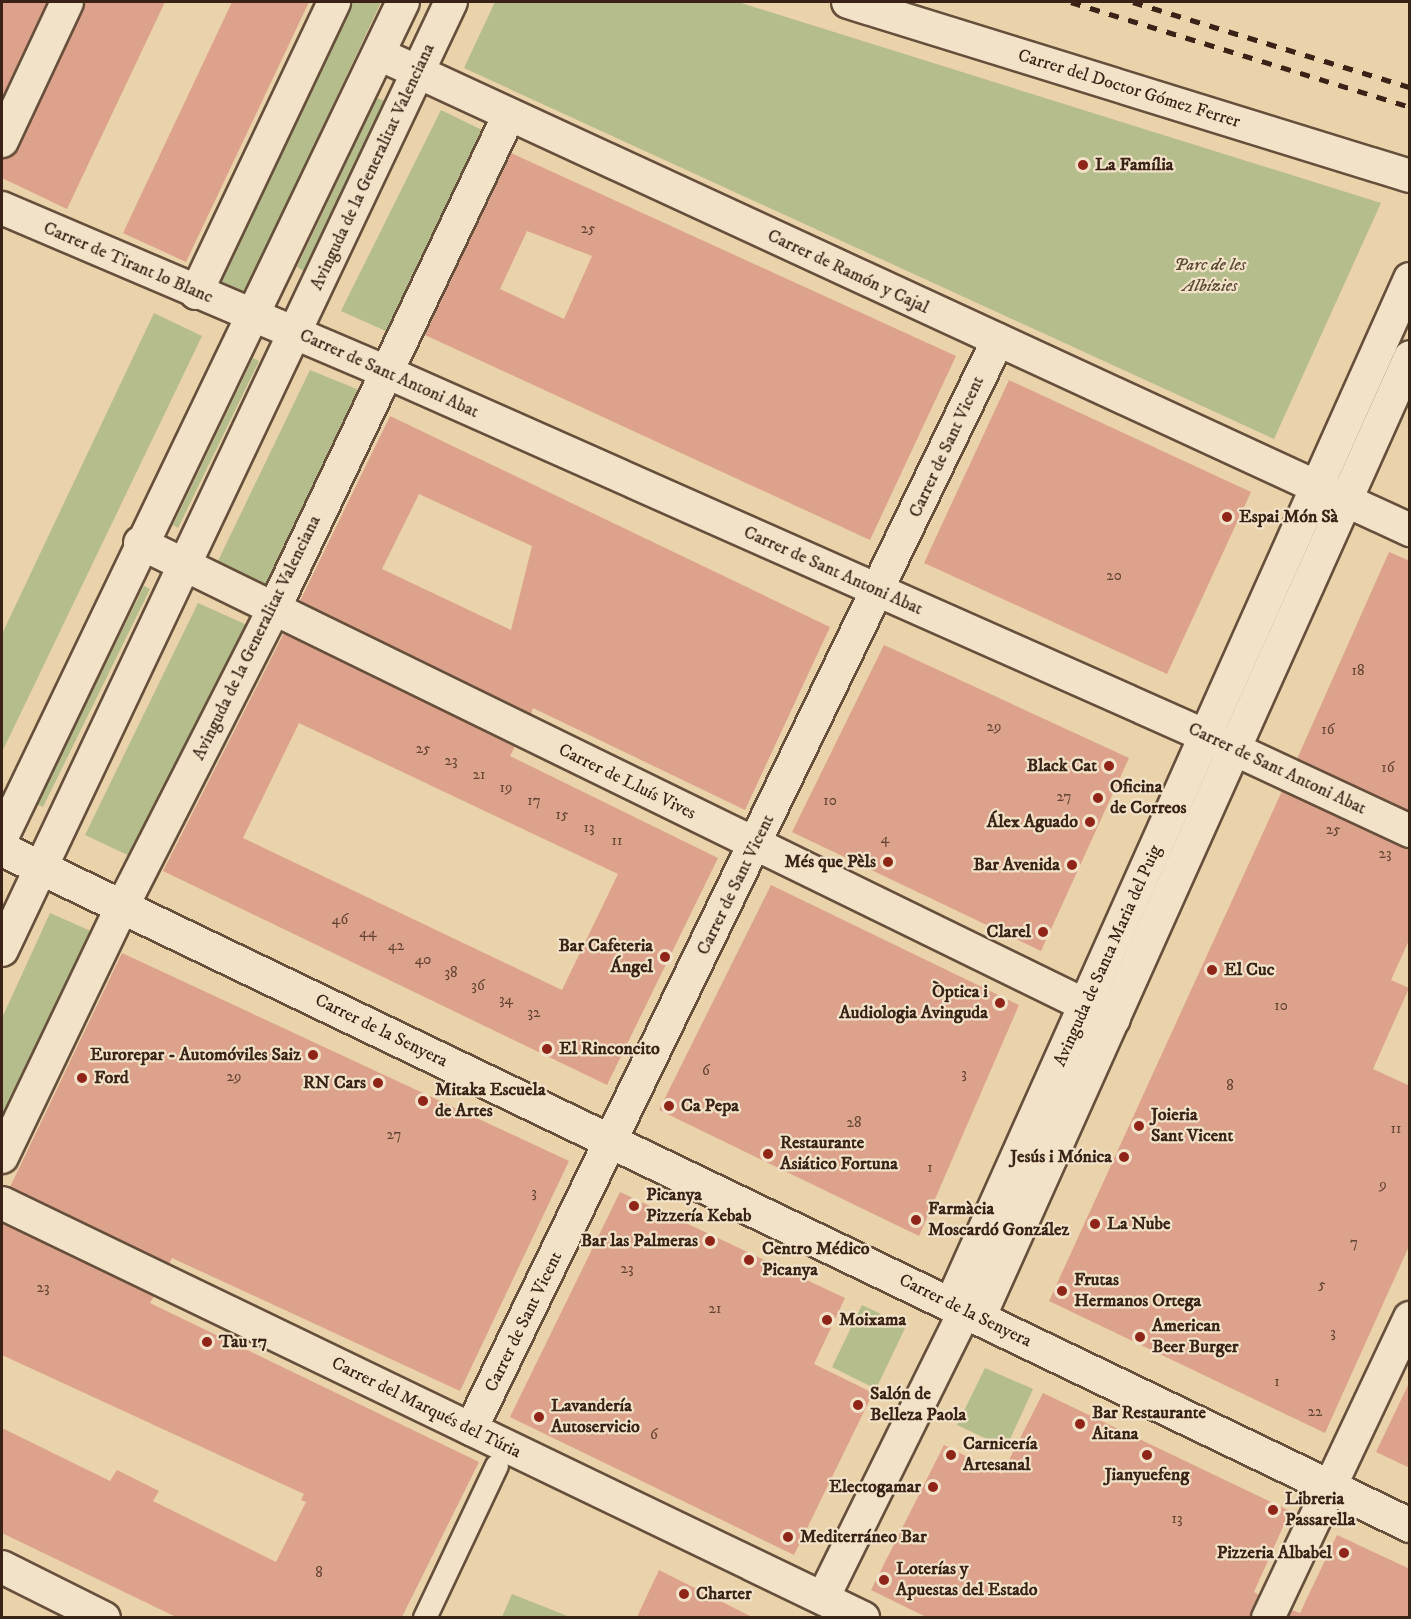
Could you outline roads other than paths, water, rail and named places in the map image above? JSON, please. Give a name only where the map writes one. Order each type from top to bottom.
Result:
[{"type":"street","points":[[2,141],[67,2]]},
{"type":"street","points":[[196,293],[334,2]]},
{"type":"street","points":[[2,837],[140,543],[254,317],[403,2]]},
{"type":"street","name":"Avinguda de la Generalitat Valenciana","points":[[2,950],[451,2]]},
{"type":"street","name":"Carrer del Doctor Gómez Ferrer","points":[[848,2],[1410,176]]},
{"type":"street","name":"Carrer de Ramón y Cajal","points":[[379,54],[508,117],[1347,502]]},
{"type":"street","name":"Avinguda de la Generalitat Valenciana","points":[[2,1157],[122,907],[274,609],[384,371],[508,117]]},
{"type":"street","name":"Carrer de Tirant lo Blanc","points":[[2,208],[254,317]]},
{"type":"street","name":"Avinguda de Santa Maria del Puig","points":[[965,1311],[1087,1005],[1410,279]]},
{"type":"street","name":"Carrer de Sant Antoni Abat","points":[[254,317],[384,371],[1206,736],[1410,831]]},
{"type":"street","name":"Carrer de Sant Vicent","points":[[471,1429],[612,1143],[998,340]]},
{"type":"street","name":"Avinguda de Santa Maria del Puig","points":[[965,1311],[1114,1019],[1237,750],[1410,357]]},
{"type":"street","points":[[1347,502],[1410,530]]},
{"type":"street","name":"Carrer de Lluís Vives","points":[[140,543],[1114,1019]]},
{"type":"street","name":"Carrer de la Senyera","points":[[2,849],[1410,1525]]},
{"type":"street","name":"Carrer del Marqués del Túria","points":[[2,1203],[823,1598],[854,1616]]},
{"type":"street","points":[[823,1598],[965,1311]]},
{"type":"street","points":[[1268,1617],[1332,1488],[1410,1318]]},
{"type":"street","points":[[425,1617],[497,1466]]},
{"type":"street","points":[[2,1567],[104,1617]]},
{"type":"railway","points":[[1071,2],[1410,107]]},
{"type":"railway","points":[[1133,2],[1410,87]]},
{"type":"place","name":"La Família","points":[[1083,165]]},
{"type":"place","name":"Espai Món Sà","points":[[1227,517]]},
{"type":"place","name":"Black Cat","points":[[1109,766]]},
{"type":"place","name":"Oficina de Correos","points":[[1098,798]]},
{"type":"place","name":"Álex Aguado","points":[[1090,822]]},
{"type":"place","name":"Més que Pèls","points":[[888,862]]},
{"type":"place","name":"Bar Avenida","points":[[1072,865]]},
{"type":"place","name":"Clarel","points":[[1043,932]]},
{"type":"place","name":"Bar Cafeteria Ángel","points":[[665,957]]},
{"type":"place","name":"El Cuc","points":[[1212,970]]},
{"type":"place","name":"Òptica i Audiologia Avinguda","points":[[1000,1003]]},
{"type":"place","name":"El Rinconcito","points":[[547,1049]]},
{"type":"place","name":"Eurorepar - Automóviles Saiz","points":[[313,1055]]},
{"type":"place","name":"Ford","points":[[82,1078]]},
{"type":"place","name":"RN Cars","points":[[378,1083]]},
{"type":"place","name":"Mitaka Escuela de Artes","points":[[423,1101]]},
{"type":"place","name":"Ca Pepa","points":[[669,1106]]},
{"type":"place","name":"Joieria Sant Vicent","points":[[1139,1126]]},
{"type":"place","name":"Restaurante Asiático Fortuna","points":[[768,1154]]},
{"type":"place","name":"Jesús i Mónica","points":[[1124,1157]]},
{"type":"place","name":"Picanya Pizzería Kebab","points":[[634,1206]]},
{"type":"place","name":"Farmàcia Moscardó González","points":[[916,1220]]},
{"type":"place","name":"La Nube","points":[[1095,1224]]},
{"type":"place","name":"Bar las Palmeras","points":[[710,1241]]},
{"type":"place","name":"Centro Médico Picanya","points":[[749,1260]]},
{"type":"place","name":"Frutas Hermanos Ortega","points":[[1062,1291]]},
{"type":"place","name":"Moixama","points":[[827,1320]]},
{"type":"place","name":"American Beer Burger","points":[[1140,1337]]},
{"type":"place","name":"Tau 17","points":[[207,1342]]},
{"type":"place","name":"Salón de Belleza Paola","points":[[858,1405]]},
{"type":"place","name":"Lavandería Autoservicio","points":[[539,1417]]},
{"type":"place","name":"Bar Restaurante Aitana","points":[[1080,1424]]},
{"type":"place","name":"Carnicería Artesanal","points":[[951,1455]]},
{"type":"place","name":"Jianyuefeng","points":[[1147,1455]]},
{"type":"place","name":"Electogamar","points":[[933,1487]]},
{"type":"place","name":"Libreria Passarella","points":[[1273,1510]]},
{"type":"place","name":"Mediterráneo Bar","points":[[788,1537]]},
{"type":"place","name":"Pizzeria Albabel","points":[[1344,1553]]},
{"type":"place","name":"Loterías y Apuestas del Estado","points":[[884,1580]]},
{"type":"place","name":"Charter","points":[[684,1594]]},
{"type":"park label","name":"Parc de les Albízies","points":[[1210,276]]}]
